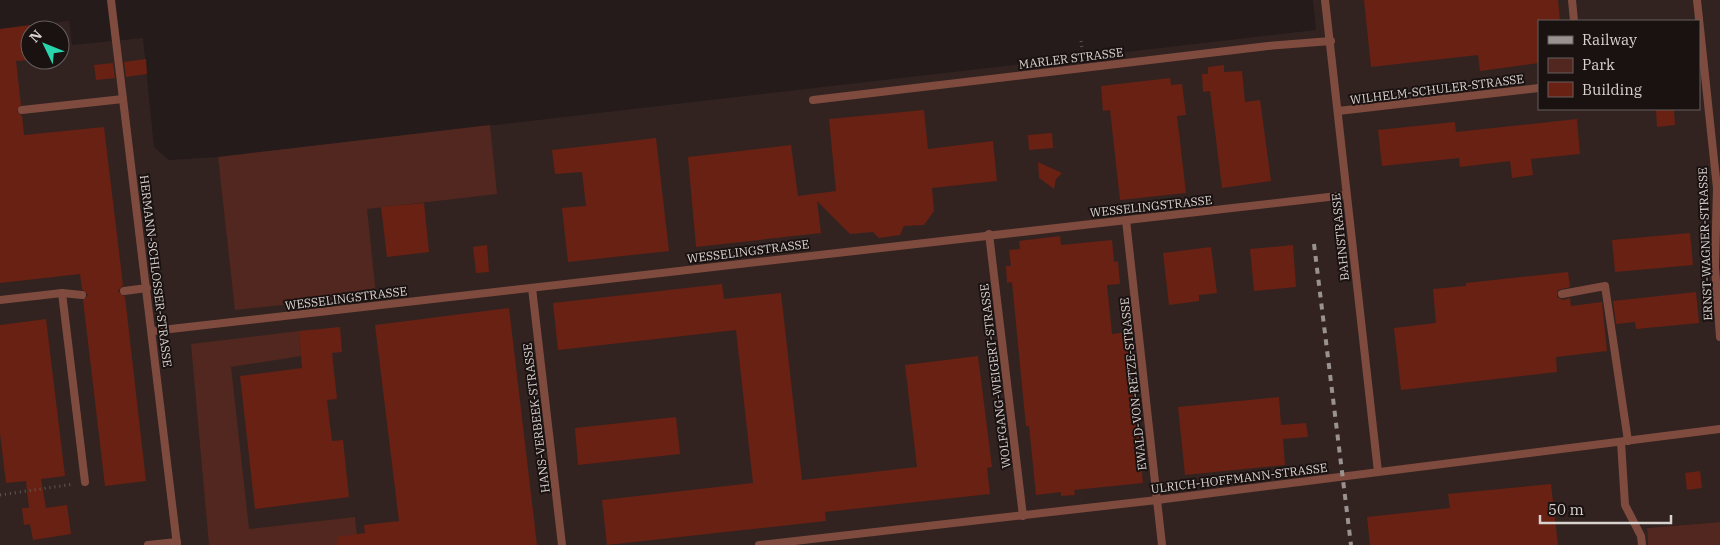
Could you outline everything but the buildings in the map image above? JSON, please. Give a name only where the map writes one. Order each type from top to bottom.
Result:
[{"type":"lane","name":"HERMANN-SCHLOSSER-STRASSE","points":[[111,0],[153,331],[177,543]]},
{"type":"lane","name":"BAHNSTRASSE","points":[[1325,0],[1378,472]]},
{"type":"lane","points":[[1572,0],[1574,20]]},
{"type":"lane","name":"ERNST-WAGNER-STRASSE","points":[[1697,0],[1698,20]]},
{"type":"lane","name":"MARLER STRASSE","points":[[813,100],[1268,46],[1331,41]]},
{"type":"lane","name":"ERNST-WAGNER-STRASSE","points":[[1700,41],[1716,188],[1714,266],[1720,338]]},
{"type":"lane","name":"WILHELM-SCHULER-STRASSE","points":[[1338,111],[1538,88]]},
{"type":"lane","points":[[22,110],[124,99]]},
{"type":"lane","name":"WESSELINGSTRASSE","points":[[153,331],[990,234],[1346,195]]},
{"type":"lane","name":"EWALD-VON-RETZE-STRASSE","points":[[1126,220],[1162,545]]},
{"type":"lane","name":"WOLFGANG-WEIGERT-STRASSE","points":[[990,234],[1023,516]]},
{"type":"lane","points":[[1562,294],[1605,286],[1624,441],[1625,505],[1641,536],[1642,545]]},
{"type":"lane","points":[[124,290],[147,288]]},
{"type":"lane","name":"HANS-VERBEEK-STRASSE","points":[[532,288],[562,545]]},
{"type":"lane","points":[[0,300],[62,293],[82,295]]},
{"type":"lane","points":[[62,293],[85,482]]},
{"type":"lane","name":"ULRICH-HOFFMANN-STRASSE","points":[[759,545],[801,543],[1720,429]]},
{"type":"lane","points":[[148,545],[177,543]]},
{"type":"path","points":[[1080,41],[1082,57]]},
{"type":"path","points":[[0,495],[85,482]]},
{"type":"shaded area","points":[[1313,0],[1720,0],[1720,522],[1647,528],[1648,545],[0,545],[0,29],[20,27],[20,70],[70,70],[70,29],[72,45],[143,38],[154,147],[169,160],[218,157],[1316,30]]},
{"type":"green space","points":[[490,125],[497,194],[367,209],[376,295],[235,310],[218,157]]},
{"type":"green space","points":[[299,331],[301,356],[231,367],[249,529],[355,517],[358,545],[209,545],[191,344]]},
{"type":"green space","points":[[1720,522],[1720,545],[1648,545],[1647,528]]},
{"type":"railway","points":[[1314,244],[1351,545]]}]
